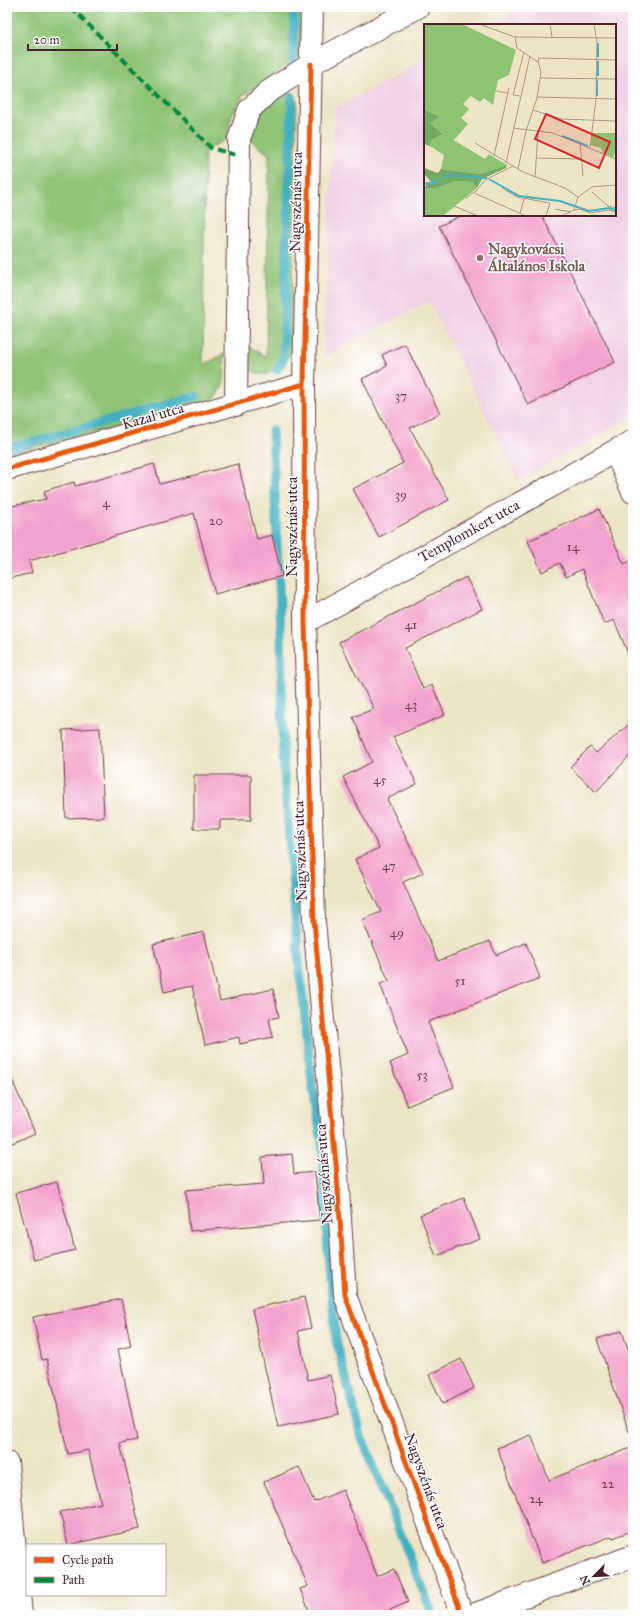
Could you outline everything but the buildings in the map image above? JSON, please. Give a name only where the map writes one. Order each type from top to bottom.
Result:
[{"type":"street","name":"Nagyszénás utca","points":[[312,7],[304,384],[304,622],[314,921],[337,1175],[345,1295],[462,1615]]},
{"type":"street","points":[[236,405],[239,139],[249,110],[266,94],[311,64],[418,7]]},
{"type":"street","name":"Kazal utca","points":[[7,469],[236,405],[304,384]]},
{"type":"street","points":[[624,446],[633,492]]},
{"type":"street","name":"Templomkert utca","points":[[304,622],[624,446]]},
{"type":"street","points":[[7,1463],[21,1615]]},
{"type":"street","points":[[473,1615],[633,1556]]},
{"type":"shaded area","name":"Nagykovácsi Általános Iskola","points":[[525,7],[633,7],[633,415],[519,481],[429,301],[323,357],[335,108],[424,61],[424,216],[616,216],[616,24],[493,24]]},
{"type":"green space","points":[[7,7],[301,7],[300,57],[243,95],[231,117],[227,139],[205,151],[203,365],[224,354],[224,382],[219,393],[208,405],[7,454]]},
{"type":"green space","points":[[285,91],[297,100],[291,354],[276,369],[266,374],[261,374],[246,367],[245,343],[266,357],[269,155],[248,138],[253,111]]},
{"type":"waterway","points":[[293,61],[294,7]]},
{"type":"waterway","points":[[277,370],[283,360],[292,96]]},
{"type":"waterway","points":[[7,449],[196,396]]},
{"type":"waterway","points":[[272,430],[281,631],[283,759],[298,953],[312,1084],[322,1144],[328,1255],[336,1340],[361,1435],[433,1615]]},
{"type":"marked path","points":[[71,7],[211,148],[239,156]]},
{"type":"cycle path","points":[[311,64],[304,384],[305,622],[314,921],[337,1175],[345,1295],[462,1615]]},
{"type":"cycle path","points":[[7,469],[304,384]]},
{"type":"place","name":"Nagykovácsi Általános Iskola","points":[[480,258]]}]
